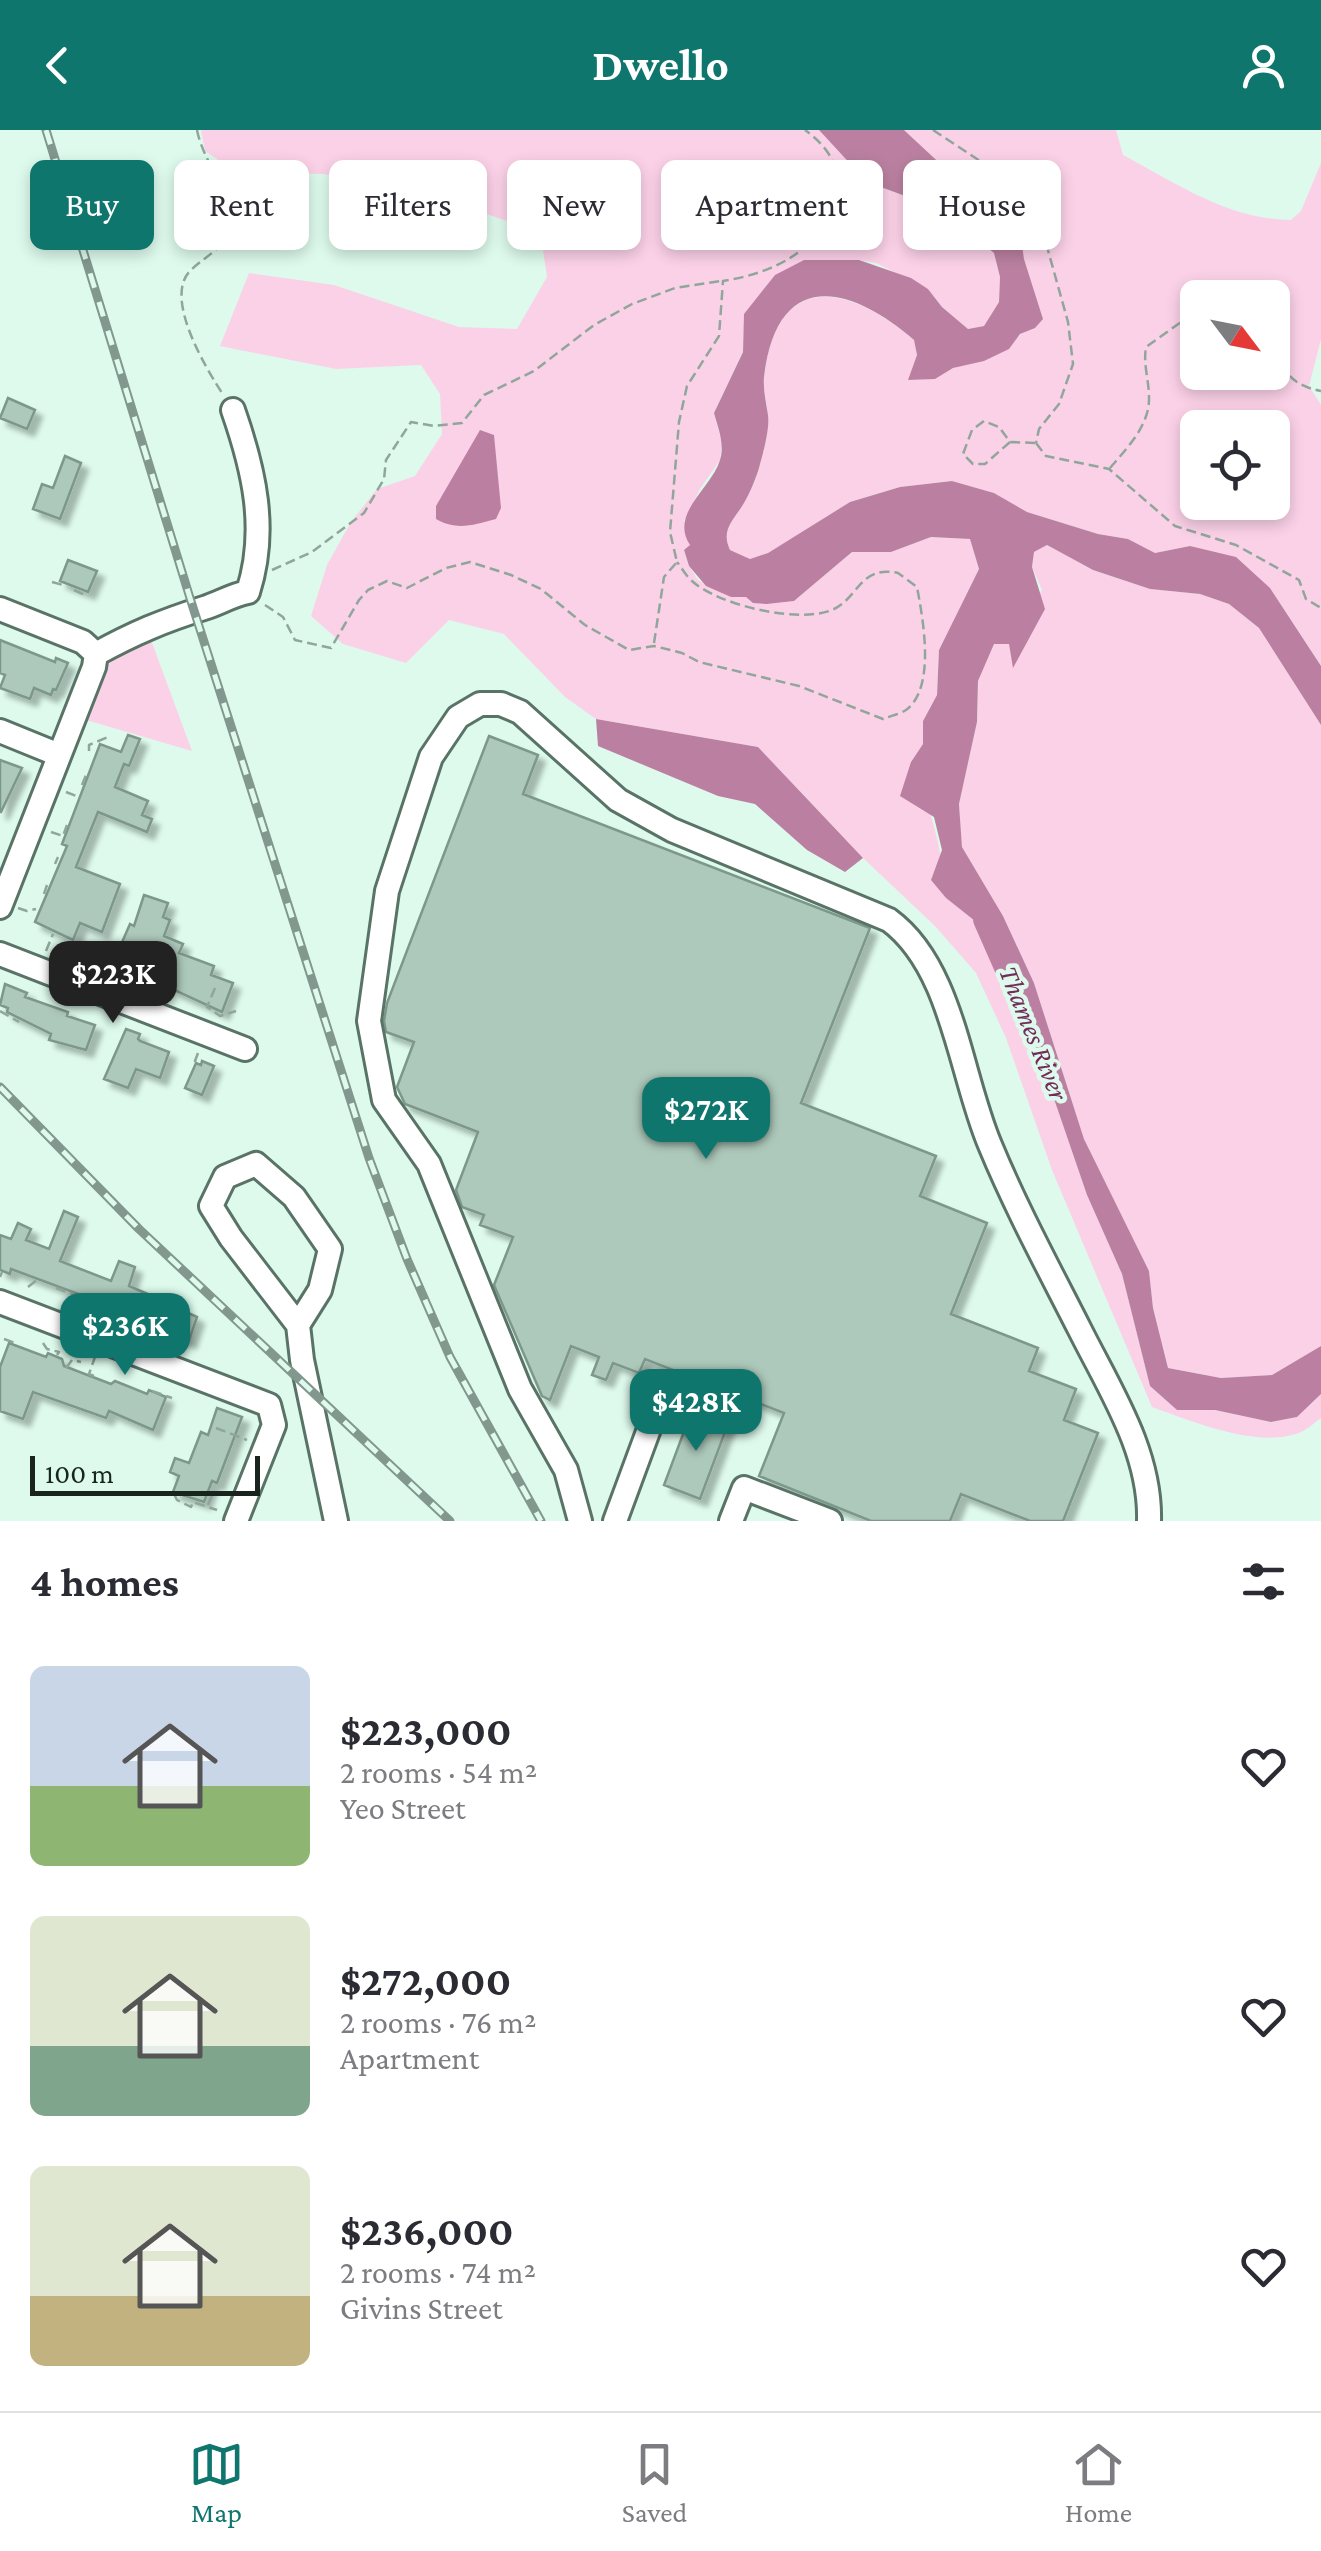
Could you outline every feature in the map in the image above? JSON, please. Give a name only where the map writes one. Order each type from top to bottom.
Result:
[{"type":"street","points":[[96,654],[150,625],[209,606],[252,581],[260,522],[250,458],[233,410]]},
{"type":"street","points":[[0,610],[83,642],[96,654]]},
{"type":"street","points":[[6,906],[96,654]]},
{"type":"street","points":[[580,1521],[566,1470],[520,1389],[429,1164],[384,1100],[370,1035],[375,972],[394,867],[431,757],[458,716],[480,704],[501,704],[520,712],[618,800],[639,812],[672,830],[889,920],[916,943],[933,972],[988,1142],[1133,1436],[1150,1498],[1149,1521]]},
{"type":"street","points":[[0,732],[60,755]]},
{"type":"street","points":[[0,954],[245,1049]]},
{"type":"street","points":[[298,1325],[320,1290],[330,1249],[294,1197],[256,1164],[225,1177],[212,1206],[231,1238],[298,1325],[336,1521]]},
{"type":"street","points":[[0,1302],[269,1405],[274,1425],[232,1518]]},
{"type":"street","points":[[615,1521],[656,1410]]},
{"type":"street","points":[[731,1521],[744,1488],[830,1521]]},
{"type":"path","points":[[196,130],[225,197],[228,230],[220,246],[186,275],[181,283],[181,298],[199,358],[233,410]]},
{"type":"path","points":[[723,281],[719,336],[687,386],[678,422],[670,532],[677,562],[692,582],[722,600],[800,616],[834,609],[872,575],[898,573],[917,587],[925,632],[923,683],[908,709],[883,719],[799,686],[726,669],[654,646],[629,650],[585,626],[541,590],[470,562],[446,568],[406,588],[386,582],[368,590],[331,648],[295,640],[283,618],[252,581],[312,552],[364,514],[384,478],[386,460],[410,422],[434,426],[462,424],[484,395],[534,371],[594,325],[632,304],[675,288],[749,277],[798,253],[828,214],[838,185],[837,166],[822,142],[805,130]]},
{"type":"path","points":[[932,130],[983,162],[1039,218],[1068,322],[1074,364],[1059,404],[1039,429],[1036,443],[1046,456],[1109,469],[1176,526],[1236,545],[1300,580],[1306,599],[1321,608]]},
{"type":"path","points":[[1109,469],[1137,437],[1150,402],[1146,348],[1180,323]]},
{"type":"path","points":[[1290,374],[1300,388],[1321,391]]},
{"type":"path","points":[[1010,442],[999,427],[984,420],[972,430],[964,454],[973,464],[985,464],[1010,442],[1036,443]]},
{"type":"path","points":[[654,646],[664,577],[677,562]]},
{"type":"path","points":[[52,582],[63,585]]},
{"type":"path","points":[[74,590],[88,596]]},
{"type":"path","points":[[89,751],[89,745],[108,736]]},
{"type":"path","points":[[82,785],[86,775]]},
{"type":"path","points":[[58,790],[79,797]]},
{"type":"path","points":[[42,829],[62,836],[66,826]]},
{"type":"path","points":[[55,864],[58,857]]},
{"type":"path","points":[[44,894],[47,886]]},
{"type":"path","points":[[6,906],[36,909]]},
{"type":"path","points":[[43,960],[53,934]]},
{"type":"path","points":[[102,983],[110,962]]},
{"type":"path","points":[[214,988],[207,1007],[210,1012],[220,1016],[236,1011]]},
{"type":"path","points":[[0,1010],[20,1022]]},
{"type":"path","points":[[200,1062],[195,1060],[202,1044]]},
{"type":"path","points":[[28,1287],[37,1280]]},
{"type":"path","points":[[56,1288],[74,1294]]},
{"type":"path","points":[[134,1296],[123,1317],[156,1330]]},
{"type":"path","points":[[90,1310],[99,1313]]},
{"type":"path","points":[[4,1339],[15,1343]]},
{"type":"path","points":[[43,1344],[57,1355]]},
{"type":"path","points":[[94,1376],[89,1374],[98,1349]]},
{"type":"path","points":[[66,1368],[72,1360],[81,1362]]},
{"type":"path","points":[[152,1390],[172,1398]]},
{"type":"path","points":[[216,1428],[255,1443]]},
{"type":"path","points":[[208,1507],[213,1492]]},
{"type":"path","points":[[174,1494],[184,1505],[192,1507],[193,1502],[232,1518]]},
{"type":"shaded area","points":[[201,130],[819,130],[847,160],[661,160],[661,250],[883,250],[883,188],[903,195],[903,250],[994,253],[1000,277],[999,302],[984,326],[968,329],[928,289],[876,263],[833,261],[775,275],[745,314],[743,351],[714,413],[722,443],[720,460],[684,521],[690,545],[684,551],[698,580],[731,597],[767,604],[794,601],[852,552],[891,552],[931,537],[970,539],[979,569],[939,650],[937,695],[923,721],[923,744],[911,762],[934,828],[946,898],[975,921],[1006,959],[1087,1195],[1122,1274],[1150,1386],[1177,1410],[1215,1410],[1271,1422],[1297,1417],[1321,1394],[1321,1418],[1301,1432],[1266,1438],[1226,1432],[1152,1407],[1052,1170],[1006,1038],[976,973],[936,927],[863,858],[758,747],[596,719],[565,697],[504,634],[449,620],[406,663],[343,644],[311,616],[327,565],[351,522],[377,489],[415,476],[442,434],[440,394],[421,365],[336,369],[220,346],[249,273],[334,285],[459,327],[517,329],[547,277],[543,250],[641,250],[641,160],[507,160],[507,221],[487,214],[487,160],[329,160],[329,175],[309,174],[309,160],[218,160],[205,151]]},
{"type":"shaded area","points":[[904,130],[1116,130],[1123,155],[1204,198],[1246,214],[1291,220],[1301,211],[1321,163],[1321,339],[1309,386],[1321,405],[1321,666],[1270,588],[1190,546],[1155,553],[1128,539],[1027,512],[994,493],[952,481],[900,487],[850,502],[768,553],[750,559],[730,550],[727,530],[753,486],[766,441],[764,377],[771,342],[784,318],[800,303],[819,297],[865,307],[914,340],[917,355],[909,380],[929,378],[994,356],[1043,319],[1023,250],[1061,250],[1061,160],[936,160]]},
{"type":"shaded area","points":[[1047,545],[1093,570],[1150,589],[1200,594],[1229,604],[1259,628],[1321,725],[1321,1346],[1272,1375],[1221,1378],[1168,1368],[1153,1308],[1149,1271],[1084,1139],[1034,983],[1003,916],[962,847],[959,804],[977,722],[978,681],[993,644],[1009,644],[1042,590],[1032,567],[1034,552]]},
{"type":"shaded area","points":[[148,632],[192,751],[86,720],[110,652]]},
{"type":"water","points":[[819,130],[904,130],[936,160],[903,160],[903,195],[883,188],[883,160],[847,160]]},
{"type":"water","points":[[990,250],[1023,250],[1043,319],[1035,328],[1020,334],[1009,349],[984,361],[953,368],[935,379],[908,380],[917,355],[914,340],[865,307],[841,298],[819,297],[800,303],[784,318],[771,342],[764,377],[766,441],[753,486],[733,519],[727,543],[730,550],[750,559],[768,553],[850,502],[900,487],[952,481],[994,493],[1027,512],[1128,539],[1155,553],[1190,546],[1236,557],[1270,588],[1321,666],[1321,725],[1259,628],[1229,604],[1200,594],[1150,589],[1093,570],[1047,545],[1034,552],[1032,567],[1045,609],[1013,668],[1009,644],[994,644],[978,681],[977,722],[959,804],[962,847],[1003,916],[1034,983],[1084,1139],[1149,1271],[1153,1308],[1168,1368],[1221,1378],[1272,1375],[1321,1346],[1321,1394],[1297,1417],[1271,1422],[1215,1410],[1177,1410],[1150,1386],[1122,1274],[1087,1195],[1006,959],[975,921],[931,880],[942,850],[934,817],[900,796],[911,762],[923,744],[923,721],[937,695],[939,650],[979,569],[970,539],[931,537],[891,552],[852,552],[794,601],[767,604],[731,597],[706,586],[689,566],[684,550],[690,545],[685,533],[688,511],[716,470],[721,454],[714,413],[743,352],[744,314],[775,275],[804,260],[859,260],[911,278],[928,289],[968,329],[984,326],[999,302],[1000,277]]},
{"type":"water","points":[[480,430],[494,435],[501,508],[496,519],[465,526],[444,523],[436,519],[436,506]]},
{"type":"water","points":[[596,719],[758,747],[863,858],[845,872],[807,850],[755,804],[718,796],[598,746]]},
{"type":"building","points":[[8,398],[35,410],[27,429],[0,418]]},
{"type":"building","points":[[65,456],[81,463],[60,519],[33,509],[42,484],[53,488]]},
{"type":"building","points":[[68,560],[97,571],[88,592],[60,581]]},
{"type":"building","points":[[0,640],[55,662],[56,658],[68,663],[56,690],[51,695],[34,688],[30,699],[0,688],[5,675],[0,673]]},
{"type":"building","points":[[128,735],[140,739],[115,787],[148,801],[142,815],[152,819],[147,832],[98,812],[76,867],[120,884],[102,932],[80,923],[73,940],[35,922],[67,846],[62,844],[100,744],[121,752]]},
{"type":"building","points":[[489,736],[538,755],[523,794],[870,928],[801,1103],[936,1156],[920,1196],[987,1223],[951,1314],[1038,1348],[1029,1371],[1076,1389],[1064,1420],[1098,1433],[1063,1521],[1030,1521],[961,1494],[950,1521],[871,1521],[759,1476],[784,1413],[645,1359],[639,1373],[613,1363],[606,1380],[592,1375],[599,1357],[571,1346],[550,1400],[542,1396],[494,1285],[513,1237],[480,1225],[484,1215],[462,1207],[456,1190],[478,1132],[405,1104],[397,1087],[414,1042],[386,1032],[384,1021],[387,1003]]},
{"type":"building","points":[[0,760],[22,768],[1,812],[0,812]]},
{"type":"building","points":[[144,895],[168,903],[163,917],[170,920],[164,936],[183,944],[179,953],[214,966],[211,975],[233,983],[222,1012],[148,975],[150,968],[116,956],[130,924],[134,926]]},
{"type":"building","points":[[5,984],[27,993],[25,997],[95,1025],[86,1050],[49,1040],[51,1034],[7,1012],[8,1008],[0,1005]]},
{"type":"building","points":[[126,1029],[140,1034],[140,1041],[169,1052],[160,1078],[136,1069],[128,1088],[104,1079]]},
{"type":"building","points":[[202,1061],[214,1066],[202,1095],[185,1088],[196,1063],[201,1065]]},
{"type":"building","points":[[64,1211],[78,1217],[60,1261],[111,1281],[119,1261],[135,1267],[129,1286],[150,1295],[145,1305],[172,1317],[174,1312],[182,1316],[184,1311],[197,1317],[189,1341],[99,1305],[100,1302],[11,1269],[10,1274],[0,1270],[0,1235],[11,1239],[18,1223],[31,1229],[26,1240],[49,1249]]},
{"type":"building","points":[[9,1343],[46,1357],[48,1353],[62,1359],[64,1366],[111,1384],[115,1381],[166,1397],[153,1430],[109,1411],[106,1418],[33,1392],[23,1419],[0,1411],[0,1367]]},
{"type":"building","points":[[217,1408],[242,1417],[217,1483],[212,1481],[204,1502],[173,1492],[179,1476],[170,1472],[175,1458],[189,1463],[201,1432],[208,1435]]},
{"type":"building","points":[[692,1410],[728,1424],[700,1499],[664,1485]]},
{"type":"waterway","name":"Thames River","points":[[987,919],[1024,1003]]},
{"type":"railway","points":[[46,130],[369,1158],[450,1357],[541,1521]]},
{"type":"railway","points":[[0,1087],[139,1229],[450,1521]]}]
